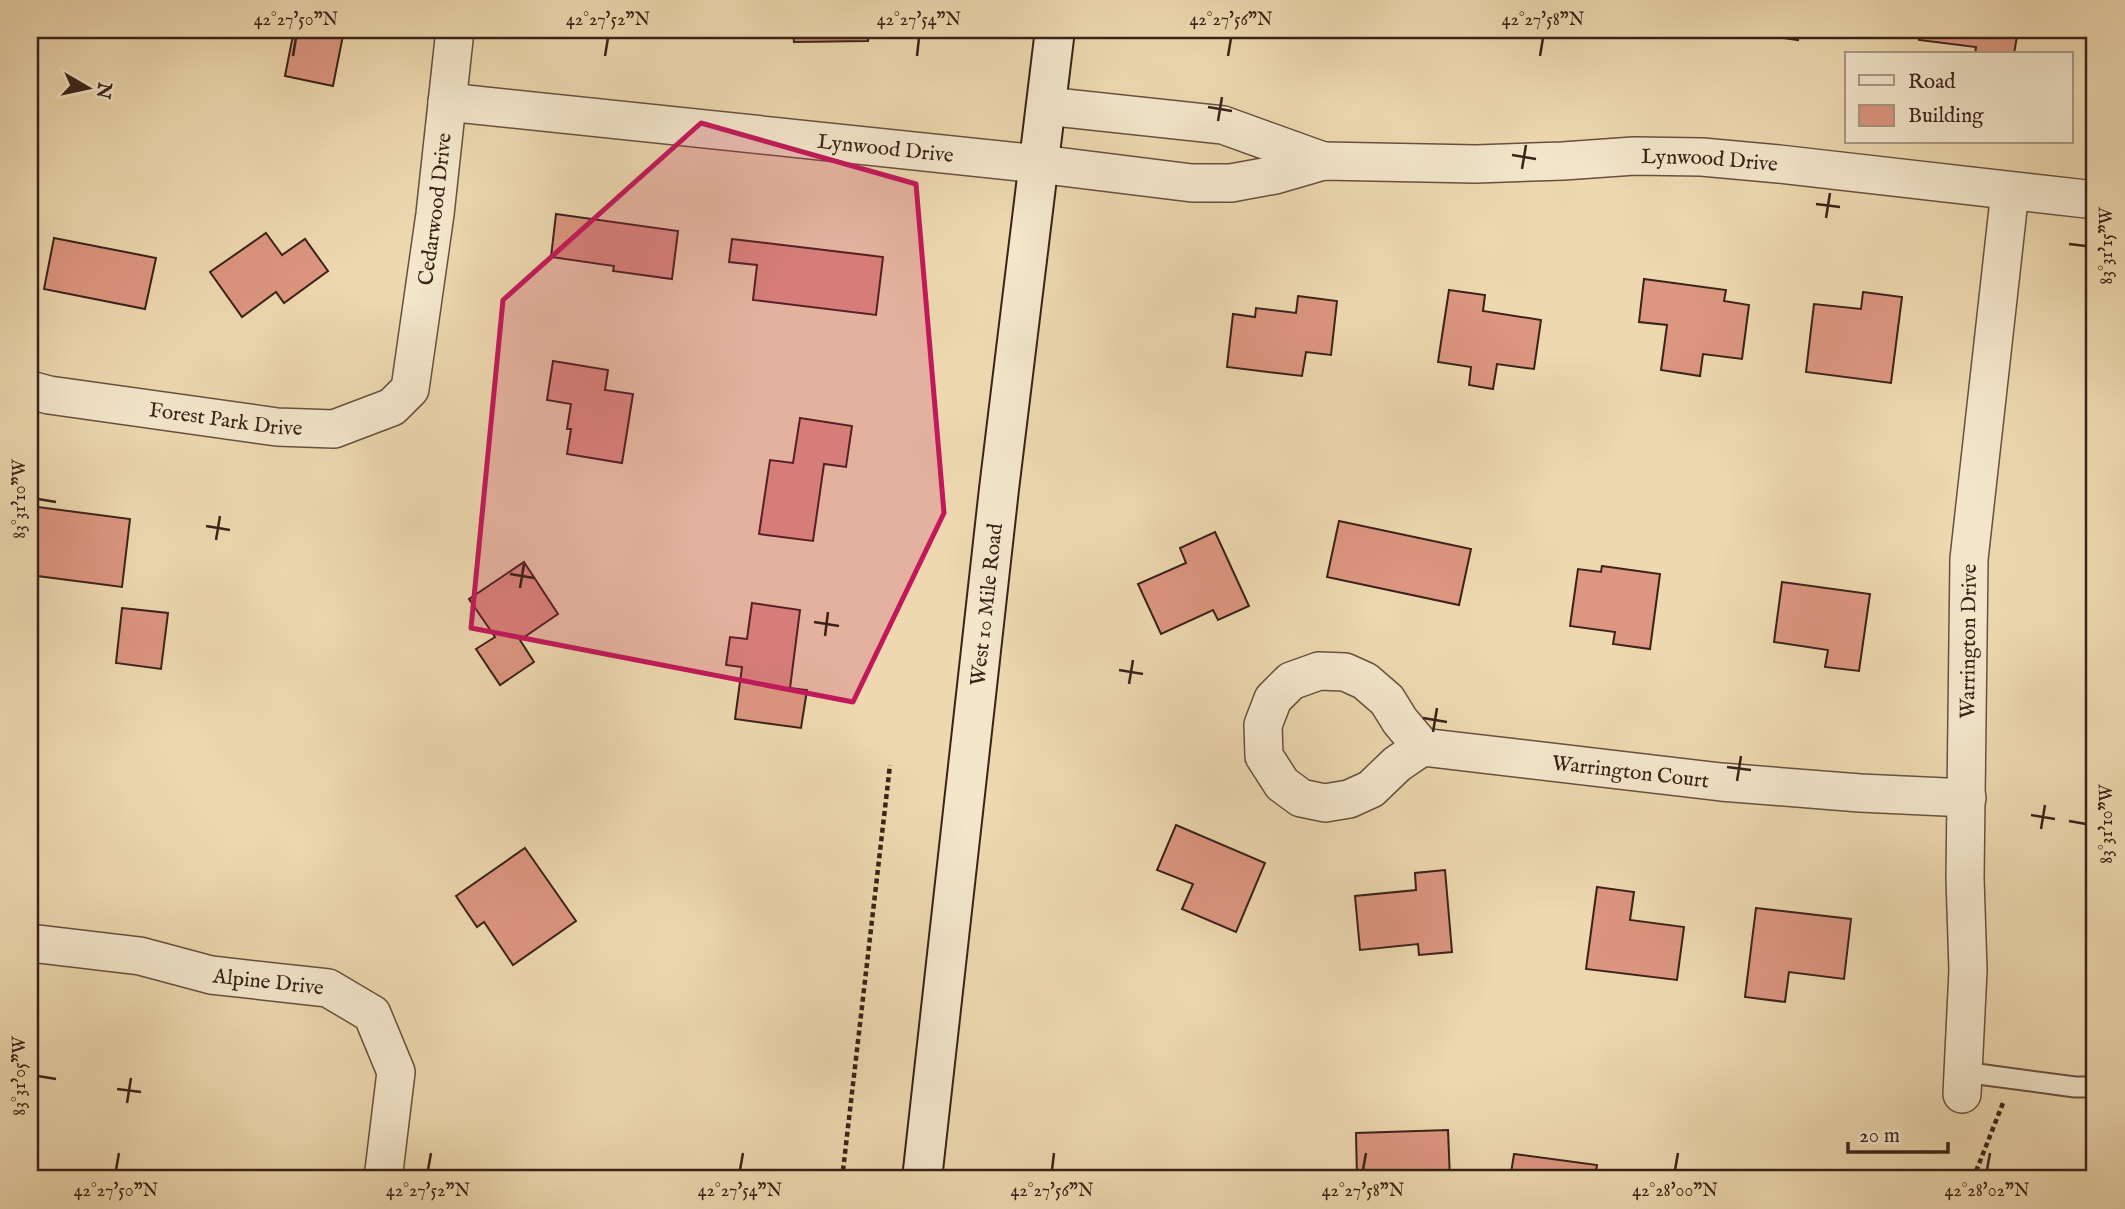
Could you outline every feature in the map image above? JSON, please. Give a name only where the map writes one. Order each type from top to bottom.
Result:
[{"type":"main road","name":"West 10 Mile Road","points":[[922,1179],[997,502],[1055,30]]},
{"type":"street","name":"Cedarwood Drive","points":[[410,389],[435,214],[456,30]]},
{"type":"street","name":"Lynwood Drive","points":[[447,103],[1039,164],[1192,183],[1231,183],[1324,162],[1476,164],[1634,156],[1702,157],[2095,200]]},
{"type":"street","name":"Lynwood Drive","points":[[1046,106],[1223,125],[1324,162]]},
{"type":"street","name":"Warrington Drive","points":[[1963,1083],[1968,970],[1965,878],[1969,559],[2010,191]]},
{"type":"street","name":"Forest Park Drive","points":[[30,390],[48,395],[277,428],[334,429],[392,407],[410,389]]},
{"type":"street","name":"Warrington Court","points":[[1422,747],[1721,782],[1967,799]]},
{"type":"street","name":"Alpine Drive","points":[[30,943],[140,956],[211,975],[328,988],[372,1014],[396,1072],[383,1179]]},
{"type":"lane","points":[[1963,1083],[2095,1087]]},
{"type":"path","points":[[842,1179],[890,765]]},
{"type":"path","points":[[1973,1179],[2003,1103]]},
{"type":"highlighted area","points":[[701,123],[916,184],[944,513],[853,702],[471,628],[503,300]]},
{"type":"building","points":[[294,30],[344,30],[333,86],[285,76]]},
{"type":"building","points":[[793,30],[869,30],[868,41],[794,42]]},
{"type":"building","points":[[1398,30],[1433,30],[1433,35]]},
{"type":"building","points":[[1607,30],[1646,30],[1645,35]]},
{"type":"building","points":[[1724,30],[1799,30],[1798,40]]},
{"type":"building","points":[[1920,30],[2018,30],[2014,52],[1975,52],[1976,47],[1919,40]]},
{"type":"building","points":[[556,214],[678,231],[672,279],[613,271],[614,266],[551,257]]},
{"type":"building","points":[[266,233],[282,255],[305,239],[328,271],[284,303],[276,292],[242,317],[210,272]]},
{"type":"building","points":[[54,238],[156,258],[145,309],[44,289]]},
{"type":"building","points":[[732,239],[883,257],[876,315],[753,300],[757,265],[729,262]]},
{"type":"building","points":[[1644,279],[1726,290],[1724,301],[1749,305],[1742,359],[1703,354],[1700,376],[1661,370],[1667,325],[1639,322]]},
{"type":"building","points":[[1449,290],[1485,295],[1483,311],[1541,320],[1534,369],[1497,364],[1493,389],[1469,385],[1471,367],[1438,362]]},
{"type":"building","points":[[1863,292],[1902,297],[1891,383],[1806,372],[1814,304],[1861,309]]},
{"type":"building","points":[[1298,296],[1337,301],[1331,355],[1306,352],[1302,376],[1227,367],[1233,314],[1255,317],[1256,308],[1296,313]]},
{"type":"building","points":[[2095,341],[2095,390],[2089,390]]},
{"type":"building","points":[[553,361],[608,370],[605,390],[633,394],[622,463],[567,454],[571,404],[547,400]]},
{"type":"building","points":[[800,418],[852,426],[846,467],[824,464],[813,541],[759,534],[770,460],[793,463]]},
{"type":"building","points":[[30,506],[130,519],[122,587],[30,575]]},
{"type":"building","points":[[1339,521],[1471,549],[1459,605],[1327,577]]},
{"type":"building","points":[[1215,532],[1249,606],[1218,620],[1213,610],[1161,634],[1138,584],[1186,563],[1180,548]]},
{"type":"building","points":[[524,562],[558,614],[520,640],[534,662],[500,685],[476,649],[495,637],[469,599]]},
{"type":"building","points":[[1602,566],[1660,574],[1650,649],[1613,644],[1615,632],[1570,626],[1578,569],[1601,572]]},
{"type":"building","points":[[1782,582],[1870,594],[1859,671],[1825,667],[1828,650],[1774,642]]},
{"type":"building","points":[[752,603],[800,610],[790,688],[807,690],[801,728],[735,719],[742,667],[726,665],[730,637],[747,639]]},
{"type":"building","points":[[122,608],[168,613],[161,669],[116,663]]},
{"type":"building","points":[[2095,639],[2095,680],[2089,679]]},
{"type":"building","points":[[1176,825],[1265,863],[1236,932],[1182,909],[1193,884],[1157,870]]},
{"type":"building","points":[[525,848],[576,921],[513,965],[484,922],[477,927],[456,896]]},
{"type":"building","points":[[1445,870],[1452,952],[1419,955],[1418,944],[1360,950],[1355,896],[1416,890],[1415,873]]},
{"type":"building","points":[[1597,887],[1634,892],[1630,920],[1684,927],[1677,980],[1586,969]]},
{"type":"building","points":[[1756,908],[1851,919],[1844,979],[1789,972],[1785,1002],[1745,997]]},
{"type":"building","points":[[2089,1031],[2095,1031],[2095,1068],[2087,1067]]},
{"type":"building","points":[[1448,1130],[1450,1179],[1357,1179],[1356,1133]]},
{"type":"building","points":[[1514,1154],[1597,1165],[1595,1179],[1510,1179]]},
{"type":"building","points":[[1651,1170],[1717,1178],[1717,1179],[1650,1179]]}]
